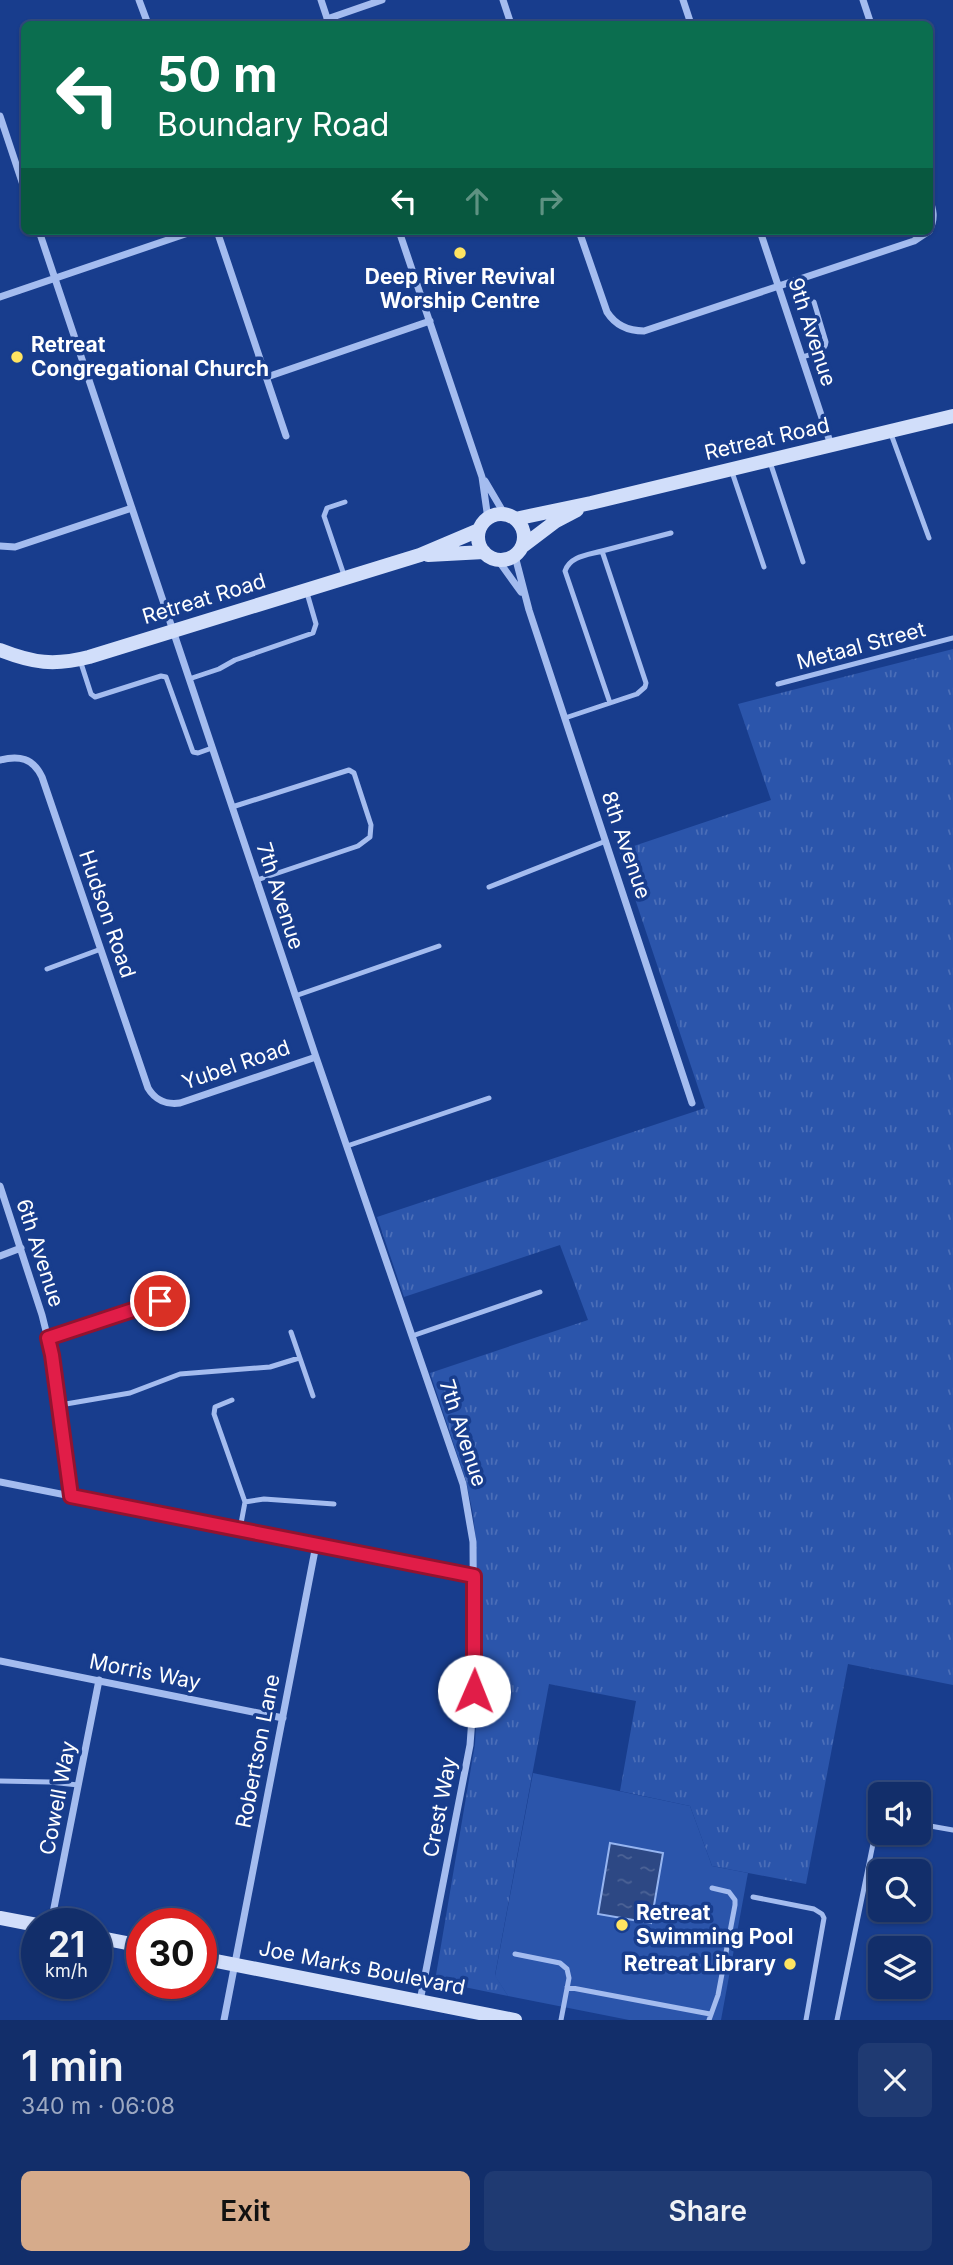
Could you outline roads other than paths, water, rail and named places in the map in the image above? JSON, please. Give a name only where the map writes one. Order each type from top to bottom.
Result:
[{"type":"main road","name":"Retreat Road","points":[[510,517],[591,503],[953,416]]},
{"type":"main road","name":"Retreat Road","points":[[519,551],[556,522],[591,503]]},
{"type":"main road","points":[[496,515],[510,517],[524,531],[519,551],[498,560],[487,556],[478,539],[484,524],[496,515]]},
{"type":"main road","name":"Retreat Road","points":[[0,650],[43,663],[80,660],[420,555],[484,524]]},
{"type":"main road","name":"Retreat Road","points":[[420,555],[484,552]]},
{"type":"main road","points":[[0,1918],[21,1923]]},
{"type":"main road","name":"Joe Marks Boulevard","points":[[217,1961],[504,2019]]},
{"type":"street","points":[[139,0],[147,21]]},
{"type":"street","points":[[321,0],[328,21]]},
{"type":"street","points":[[330,21],[382,0]]},
{"type":"street","points":[[503,0],[510,21]]},
{"type":"street","points":[[683,0],[690,21]]},
{"type":"street","points":[[863,0],[870,21]]},
{"type":"street","points":[[0,116],[21,179]]},
{"type":"street","name":"7th Avenue","points":[[40,235],[295,996],[463,1484],[472,1530],[474,1576]]},
{"type":"street","points":[[0,297],[182,235]]},
{"type":"street","points":[[218,235],[286,436]]},
{"type":"street","points":[[400,235],[482,477],[484,524]]},
{"type":"street","points":[[580,235],[607,312],[618,324],[635,331],[654,329],[914,242],[924,235]]},
{"type":"street","name":"9th Avenue","points":[[761,235],[831,445]]},
{"type":"street","points":[[267,377],[430,321]]},
{"type":"street","points":[[482,477],[510,517]]},
{"type":"street","points":[[0,546],[15,547],[132,508]]},
{"type":"street","name":"8th Avenue","points":[[519,551],[525,599],[692,1102]]},
{"type":"street","name":"8th Avenue","points":[[498,560],[525,599]]},
{"type":"street","name":"Hudson Road","points":[[0,760],[17,756],[31,762],[39,771],[148,1088],[157,1099],[167,1102]]},
{"type":"street","name":"Yubel Road","points":[[167,1102],[180,1103],[316,1057]]},
{"type":"street","name":"6th Avenue","points":[[0,1186],[48,1338],[60,1405],[71,1496]]},
{"type":"street","points":[[0,1256],[21,1248]]},
{"type":"street","points":[[0,1482],[474,1576]]},
{"type":"street","name":"Robertson Lane","points":[[224,2020],[316,1545]]},
{"type":"street","name":"Crest Way","points":[[420,2001],[470,1745],[475,1681],[474,1576]]},
{"type":"street","name":"Morris Way","points":[[0,1661],[283,1718]]},
{"type":"street","name":"Cowell Way","points":[[54,1908],[99,1680]]},
{"type":"lane","points":[[802,357],[823,350],[826,346],[814,302]]},
{"type":"lane","points":[[890,431],[929,538]]},
{"type":"lane","points":[[769,459],[803,562]]},
{"type":"lane","points":[[731,469],[764,567]]},
{"type":"lane","points":[[345,502],[327,508],[324,516],[345,578]]},
{"type":"lane","points":[[610,703],[565,570],[566,566],[573,559],[671,533]]},
{"type":"lane","points":[[565,719],[638,694],[646,683],[602,551]]},
{"type":"lane","points":[[189,680],[235,660],[313,634],[317,624],[306,590]]},
{"type":"lane","name":"Metaal Street","points":[[778,684],[953,638]]},
{"type":"lane","points":[[80,660],[91,694],[95,697],[161,676],[166,677],[193,752],[212,748]]},
{"type":"lane","points":[[232,807],[349,770],[354,773],[371,824],[370,837],[358,846],[257,880]]},
{"type":"lane","points":[[489,887],[606,841]]},
{"type":"lane","points":[[295,996],[439,946]]},
{"type":"lane","points":[[47,969],[100,949]]},
{"type":"lane","points":[[347,1146],[489,1098]]},
{"type":"lane","points":[[412,1336],[540,1292]]},
{"type":"lane","points":[[48,1338],[179,1295]]},
{"type":"lane","points":[[291,1332],[313,1396]]},
{"type":"lane","points":[[60,1405],[130,1393],[180,1374],[270,1367],[299,1357]]},
{"type":"lane","points":[[232,1400],[215,1407],[214,1414],[245,1502],[240,1529]]},
{"type":"lane","points":[[245,1502],[264,1499],[334,1504]]},
{"type":"lane","points":[[0,1781],[50,1782],[78,1786]]},
{"type":"lane","points":[[931,1826],[953,1830]]},
{"type":"lane","points":[[837,2020],[873,1845]]},
{"type":"lane","points":[[567,1987],[709,2017],[718,1996],[735,1905],[729,1892],[712,1888]]},
{"type":"lane","points":[[753,1897],[814,1909],[824,1918],[806,2020]]},
{"type":"lane","points":[[515,1954],[564,1965],[569,1973],[561,2020]]},
{"type":"water","points":[[610,1843],[663,1853],[651,1923],[598,1914]]},
{"type":"place","name":"Deep River Revival Worship Centre","points":[[460,253]]},
{"type":"place","name":"Retreat Congregational Church","points":[[17,357]]},
{"type":"place","name":"Retreat Swimming Pool","points":[[622,1925]]},
{"type":"place","name":"Retreat Library","points":[[790,1964]]}]
